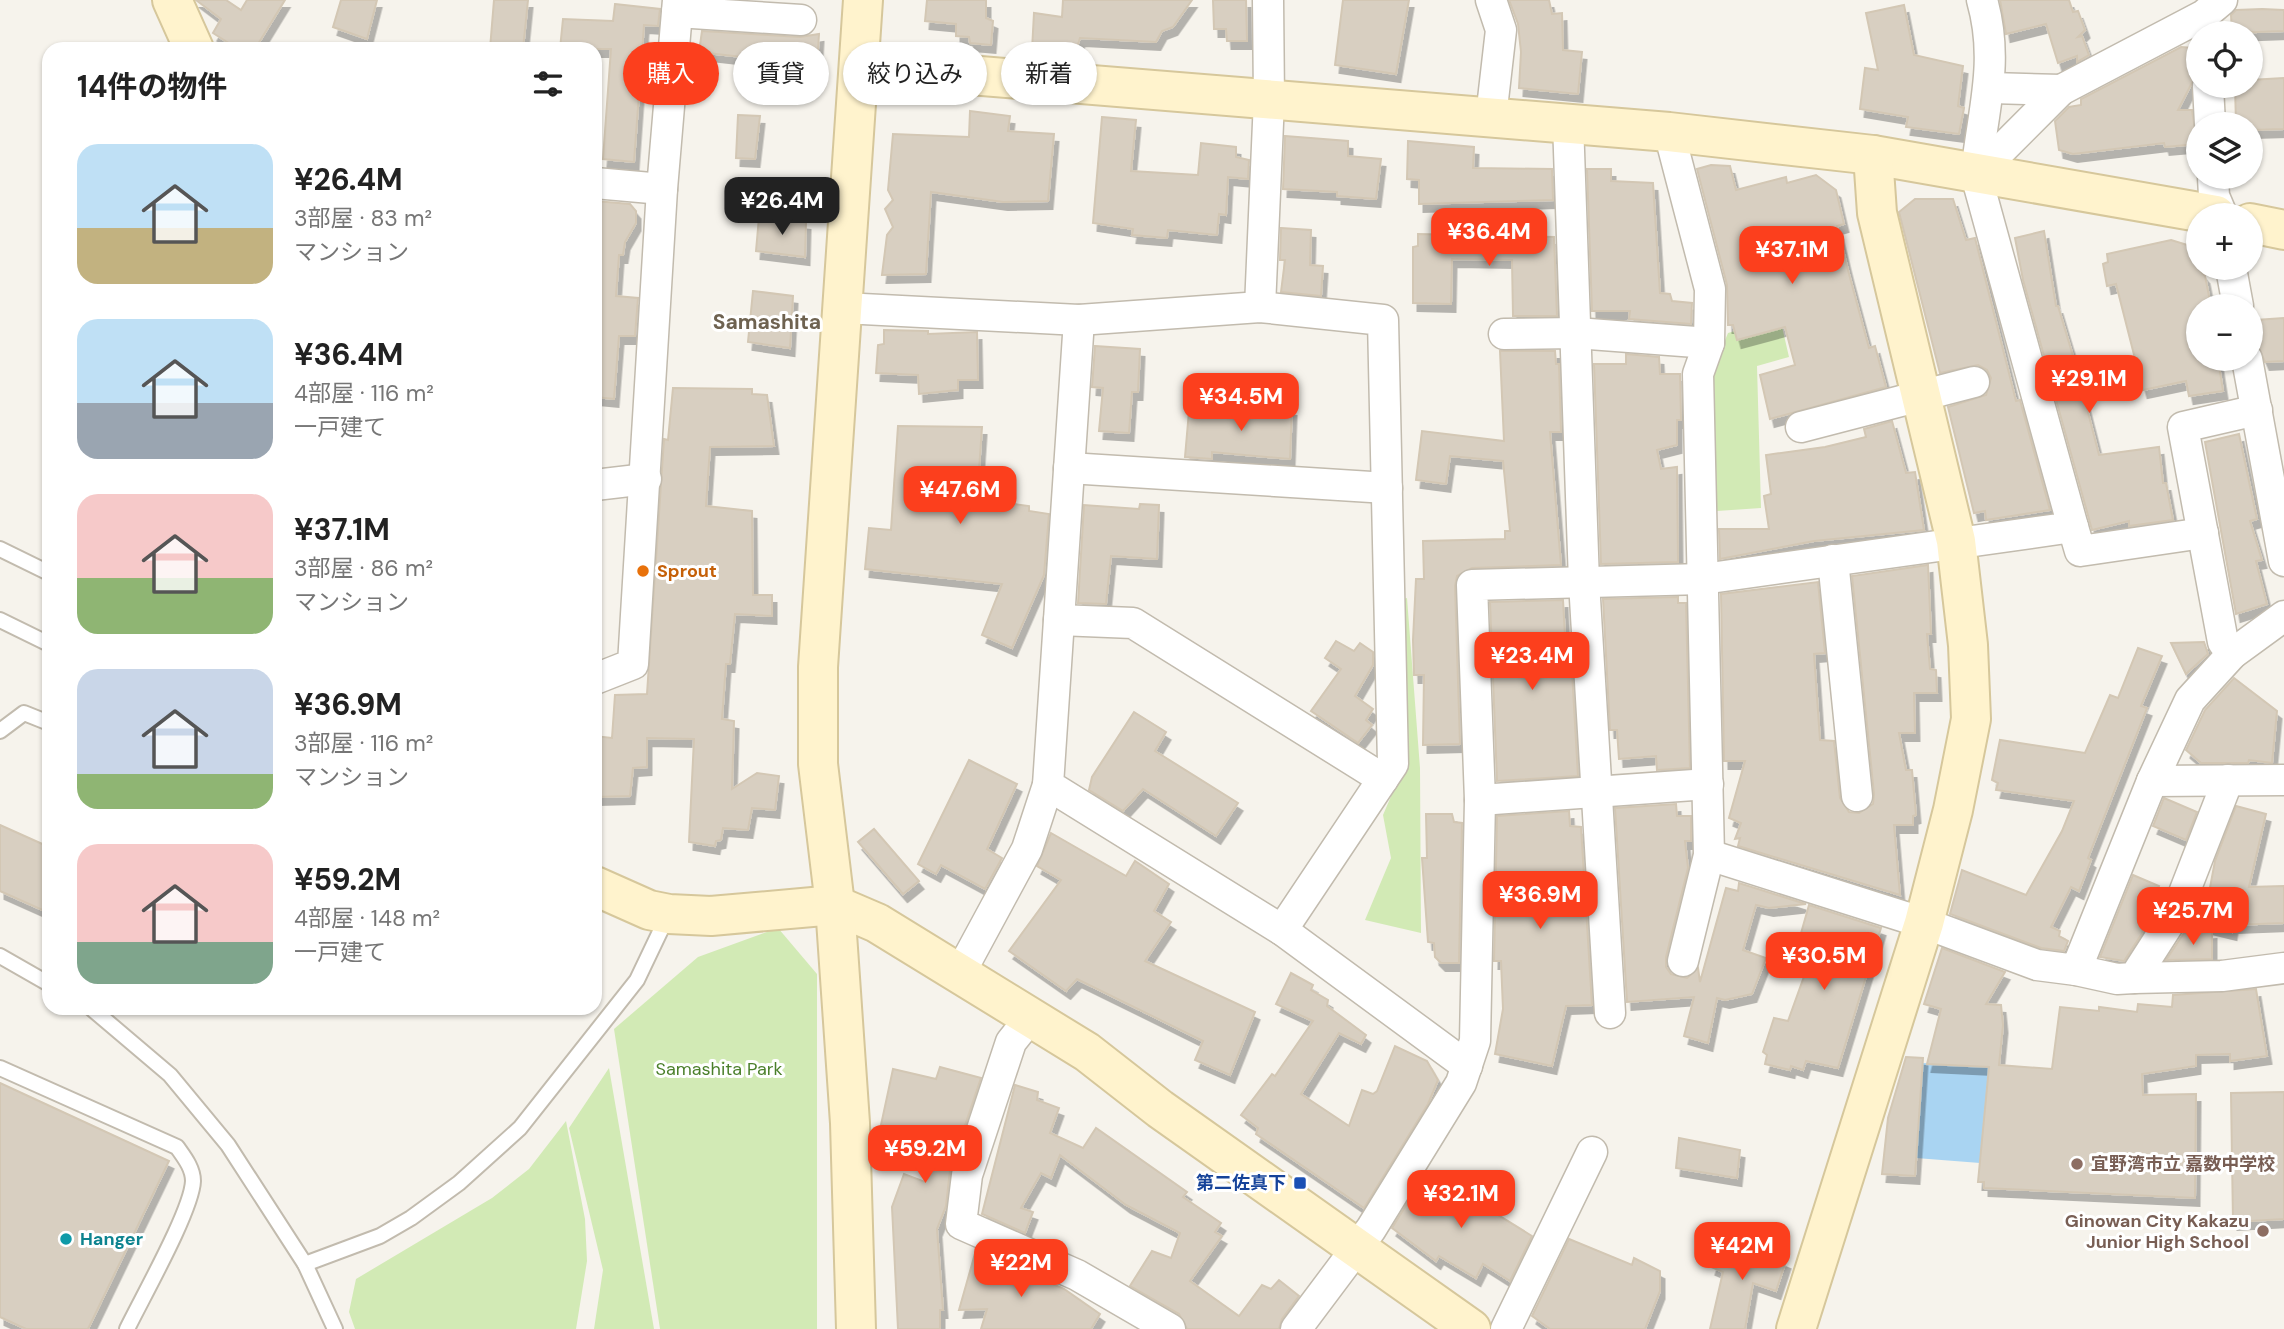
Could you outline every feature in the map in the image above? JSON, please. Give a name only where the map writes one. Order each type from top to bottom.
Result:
[{"type":"street","points":[[172,0],[191,42]]},
{"type":"street","points":[[860,42],[863,0]]},
{"type":"street","points":[[1260,307],[1269,100],[1268,0]]},
{"type":"street","points":[[1491,0],[1501,30],[1491,117]]},
{"type":"street","points":[[1982,0],[1990,29],[1991,88],[1981,129],[1976,176],[2080,551],[2203,533]]},
{"type":"street","points":[[602,676],[633,664],[672,4],[802,20]]},
{"type":"street","points":[[1976,176],[2061,90],[2210,16]]},
{"type":"street","points":[[987,77],[1669,132],[1873,155],[1976,176],[2186,210]]},
{"type":"street","points":[[1991,88],[2061,90]]},
{"type":"street","points":[[856,105],[817,667],[818,764],[835,905],[850,1123],[856,1329]]},
{"type":"street","points":[[1569,122],[1584,582],[1610,1013]]},
{"type":"street","points":[[1669,132],[1710,289],[1709,343],[1698,374],[1709,855],[1684,961]]},
{"type":"street","points":[[1796,1329],[1924,923],[1953,810],[1971,719],[1968,645],[1956,541],[1877,214],[1873,155]]},
{"type":"street","points":[[602,184],[662,189]]},
{"type":"street","points":[[2263,226],[2284,230]]},
{"type":"street","points":[[843,308],[1079,320],[1260,307],[1383,320],[1393,764],[1282,930]]},
{"type":"street","points":[[960,973],[1027,849],[1048,785],[1079,320]]},
{"type":"street","points":[[1504,334],[1576,333],[1709,343]]},
{"type":"street","points":[[2249,371],[2284,561]]},
{"type":"street","points":[[1801,427],[1974,382]]},
{"type":"street","points":[[2232,654],[2223,642],[2183,427],[2257,410]]},
{"type":"street","points":[[1069,468],[1387,488]]},
{"type":"street","points":[[602,484],[646,479]]},
{"type":"street","points":[[1296,1329],[1357,1250],[1461,1083],[1475,1041],[1480,800],[1472,584],[1703,579],[1956,541],[2073,527]]},
{"type":"street","points":[[1833,560],[1857,796]]},
{"type":"street","points":[[2076,971],[2152,781],[2190,700],[2232,654],[2284,616]]},
{"type":"street","points":[[1059,620],[1133,623],[1383,779]]},
{"type":"street","points":[[2134,978],[2177,911],[2228,780]]},
{"type":"street","points":[[2152,781],[2284,780]]},
{"type":"street","points":[[1480,800],[1708,784]]},
{"type":"street","points":[[1048,785],[1282,930],[1467,1066]]},
{"type":"street","points":[[1709,855],[1924,923],[2037,965],[2116,979],[2222,976],[2284,968]]},
{"type":"street","points":[[602,890],[629,903],[669,914],[711,916],[835,905],[877,923],[1087,1052],[1160,1109],[1471,1329]]},
{"type":"street","points":[[1031,1017],[1011,1042],[967,1175],[961,1224],[1077,1275],[1170,1329]]},
{"type":"street","points":[[1506,1329],[1592,1152]]},
{"type":"lane","points":[[0,550],[42,570]]},
{"type":"lane","points":[[0,620],[42,641]]},
{"type":"lane","points":[[0,731],[24,713],[42,720]]},
{"type":"lane","points":[[304,1264],[380,1236],[411,1218],[459,1183],[520,1128],[637,980],[669,914]]},
{"type":"lane","points":[[0,956],[42,980]]},
{"type":"lane","points":[[99,1015],[170,1075],[228,1145],[304,1264],[335,1329]]},
{"type":"lane","points":[[0,1068],[177,1147],[190,1166],[193,1181],[185,1208],[127,1329]]},
{"type":"green space","points":[[1780,318],[1789,357],[1757,366],[1761,508],[1717,511],[1709,379],[1728,333]]},
{"type":"green space","points":[[1407,598],[1420,768],[1421,933],[1365,920],[1391,858],[1383,815],[1404,766],[1403,599]]},
{"type":"green space","name":"Samashita Park","points":[[778,928],[817,974],[817,1329],[660,1329],[614,1029],[698,957]]},
{"type":"green space","points":[[609,1068],[654,1329],[594,1329],[603,1270],[569,1128]]},
{"type":"green space","points":[[566,1121],[585,1219],[587,1261],[576,1329],[355,1329],[349,1312],[356,1279],[492,1198],[529,1169]]},
{"type":"water","points":[[1923,1063],[1989,1067],[1980,1163],[1916,1158]]},
{"type":"building","points":[[196,0],[226,0],[241,10],[247,0],[285,0],[259,42],[227,42],[213,33],[221,19]]},
{"type":"building","points":[[341,0],[377,0],[367,39],[333,27]]},
{"type":"building","points":[[494,0],[528,0],[524,42],[491,42]]},
{"type":"building","points":[[927,0],[986,0],[986,18],[993,21],[991,45],[987,42],[970,42],[969,37],[956,36],[956,24],[925,21]]},
{"type":"building","points":[[1063,0],[1192,0],[1173,27],[1162,31],[1156,42],[1080,38],[1079,42],[1032,42],[1034,13],[1062,17]]},
{"type":"building","points":[[1213,0],[1246,0],[1247,41],[1227,41],[1226,29],[1214,29]]},
{"type":"building","points":[[1343,0],[1409,0],[1396,74],[1335,65]]},
{"type":"building","points":[[1509,0],[1549,0],[1552,14],[1562,13],[1563,50],[1582,52],[1578,94],[1519,88],[1521,52],[1518,24]]},
{"type":"building","points":[[2000,0],[2069,0],[2073,12],[2078,11],[2085,30],[2078,37],[2082,36],[2089,55],[2077,62],[2077,56],[2058,63],[2046,24],[2006,34]]},
{"type":"building","points":[[615,4],[660,9],[658,26],[644,25],[643,42],[623,42],[623,105],[638,105],[634,162],[603,159],[611,49],[602,49],[602,42],[561,42],[563,19],[613,21]]},
{"type":"building","points":[[1904,5],[1914,55],[1963,66],[1958,106],[1964,108],[1959,134],[1906,127],[1908,117],[1860,109],[1865,68],[1878,70],[1866,13]]},
{"type":"building","points":[[2236,10],[2284,10],[2284,31],[2263,32],[2263,21],[2231,21],[2231,15]]},
{"type":"building","points":[[702,31],[800,37],[819,34],[818,42],[733,42],[733,56],[719,54],[719,42],[700,42]]},
{"type":"building","points":[[2181,47],[2186,47],[2186,94],[2178,110],[2192,110],[2186,112],[2186,145],[2165,147],[2164,143],[2073,154],[2059,150],[2055,121],[2069,107],[2081,105],[2081,99]]},
{"type":"building","points":[[2284,78],[2284,129],[2263,130],[2263,112],[2236,112],[2235,98],[2263,98],[2263,79]]},
{"type":"building","points":[[970,111],[1010,116],[1008,131],[1054,134],[1048,201],[1003,202],[931,192],[926,274],[882,275],[887,235],[893,227],[885,209],[893,200],[888,190],[893,134],[969,137]]},
{"type":"building","points":[[738,115],[760,116],[755,159],[736,158]]},
{"type":"building","points":[[1102,117],[1136,120],[1131,171],[1198,175],[1201,143],[1236,147],[1236,157],[1249,160],[1248,179],[1228,177],[1226,215],[1219,214],[1217,235],[1168,230],[1167,238],[1132,235],[1133,229],[1093,223]]},
{"type":"building","points":[[1285,136],[1348,141],[1348,156],[1381,159],[1376,199],[1337,196],[1337,192],[1283,189]]},
{"type":"building","points":[[1408,141],[1474,147],[1473,168],[1552,169],[1553,200],[1419,204],[1419,180],[1407,179]]},
{"type":"building","points":[[1711,165],[1730,166],[1736,190],[1786,177],[1787,183],[1816,175],[1836,190],[1844,224],[1837,226],[1849,274],[1869,348],[1875,346],[1886,387],[1770,419],[1760,375],[1795,365],[1785,327],[1737,340],[1733,325],[1728,325],[1727,285],[1697,169]]},
{"type":"building","points":[[1587,169],[1611,169],[1611,181],[1653,183],[1660,293],[1670,294],[1672,301],[1692,303],[1691,324],[1629,319],[1630,311],[1592,311]]},
{"type":"building","points":[[1915,199],[1953,199],[1966,240],[1975,238],[2016,401],[2020,400],[2050,510],[1986,520],[1985,511],[1974,513],[1948,407],[1986,395],[1991,378],[1987,370],[1978,365],[1940,373],[1899,212]]},
{"type":"building","points":[[602,202],[630,204],[636,211],[636,223],[625,242],[623,255],[619,255],[616,296],[638,298],[635,336],[619,336],[614,399],[602,398]]},
{"type":"building","points":[[759,217],[806,222],[805,257],[756,251]]},
{"type":"building","points":[[1281,228],[1311,230],[1310,265],[1323,266],[1321,296],[1281,292],[1285,260],[1280,260]]},
{"type":"building","points":[[2044,231],[2056,306],[2076,366],[2099,455],[2159,447],[2163,483],[2166,483],[2173,520],[2129,526],[2129,521],[2092,530],[2023,280],[2015,238]]},
{"type":"building","points":[[1418,234],[1554,237],[1557,316],[1513,316],[1512,260],[1452,259],[1451,304],[1413,303],[1413,247],[1418,246]]},
{"type":"building","points":[[2171,240],[2186,245],[2186,280],[2206,280],[2209,294],[2186,294],[2186,371],[2220,371],[2223,391],[2189,396],[2186,381],[2143,390],[2116,284],[2107,286],[2103,264],[2108,262],[2107,254]]},
{"type":"building","points":[[753,291],[793,296],[790,348],[748,342]]},
{"type":"building","points":[[2284,318],[2284,361],[2265,362],[2263,320]]},
{"type":"building","points":[[884,330],[928,331],[928,334],[977,332],[978,380],[958,380],[958,390],[919,394],[918,375],[876,373],[878,345],[884,344]]},
{"type":"building","points":[[1095,346],[1140,349],[1138,392],[1132,392],[1129,433],[1099,431],[1103,388],[1092,387]]},
{"type":"building","points":[[1500,351],[1555,351],[1556,364],[1559,364],[1561,432],[1550,432],[1561,565],[1472,568],[1457,576],[1455,586],[1460,744],[1423,745],[1424,675],[1414,675],[1413,640],[1416,579],[1424,579],[1423,541],[1505,539],[1505,531],[1510,531],[1503,461],[1450,456],[1446,484],[1416,480],[1422,431],[1504,441]]},
{"type":"building","points":[[1626,354],[1659,357],[1660,374],[1680,374],[1681,420],[1677,420],[1677,445],[1657,450],[1661,469],[1677,467],[1678,562],[1601,564],[1594,364],[1626,364]]},
{"type":"building","points":[[673,388],[752,389],[752,394],[767,395],[774,446],[710,447],[706,506],[752,511],[753,595],[772,595],[772,616],[735,614],[730,664],[726,664],[722,719],[734,721],[732,789],[757,773],[779,776],[775,810],[752,808],[748,830],[723,828],[721,840],[716,841],[715,846],[689,842],[694,739],[647,738],[647,767],[633,768],[630,796],[602,797],[602,737],[612,738],[615,695],[647,694],[664,439],[668,440]]},
{"type":"building","points":[[1249,403],[1292,408],[1290,459],[1212,452],[1212,459],[1185,457],[1189,411],[1248,417]]},
{"type":"building","points":[[1892,421],[1906,473],[1915,472],[1924,530],[1814,541],[1720,559],[1719,529],[1769,529],[1764,496],[1771,494],[1766,455],[1825,447],[1866,437],[1864,429]]},
{"type":"building","points":[[898,426],[982,427],[977,499],[1029,506],[1029,511],[1049,514],[1044,575],[1012,648],[982,635],[1002,584],[865,569],[869,528],[891,530]]},
{"type":"building","points":[[2239,434],[2257,519],[2250,521],[2262,560],[2256,561],[2267,604],[2236,614],[2205,442]]},
{"type":"building","points":[[1140,504],[1159,505],[1157,559],[1111,556],[1106,604],[1078,603],[1084,505],[1139,509]]},
{"type":"building","points":[[1928,565],[1931,634],[1927,634],[1930,669],[1936,670],[1937,693],[1914,693],[1915,733],[1899,733],[1906,770],[1912,770],[1916,815],[1913,816],[1913,825],[1894,825],[1900,895],[1738,846],[1740,838],[1735,839],[1741,823],[1729,818],[1745,761],[1724,761],[1721,594],[1818,582],[1825,653],[1814,654],[1820,740],[1834,741],[1840,798],[1849,812],[1859,813],[1873,804],[1874,794],[1852,576]]},
{"type":"building","points":[[1678,597],[1678,603],[1686,603],[1690,768],[1657,770],[1656,756],[1619,759],[1617,730],[1610,730],[1603,599]]},
{"type":"building","points":[[1563,600],[1566,654],[1571,654],[1578,776],[1497,781],[1490,602]]},
{"type":"building","points":[[1336,641],[1354,651],[1360,643],[1373,652],[1373,665],[1355,696],[1373,709],[1366,720],[1372,725],[1358,743],[1311,711],[1341,669],[1325,658]]},
{"type":"building","points":[[2204,642],[2208,654],[2186,674],[2171,643]]},
{"type":"building","points":[[2138,648],[2162,656],[2141,706],[2147,708],[2088,858],[2091,860],[2079,891],[2071,887],[2051,927],[2060,931],[2059,936],[2068,941],[2064,951],[2041,948],[1950,914],[1962,870],[2026,895],[2062,831],[2074,801],[1996,790],[1998,783],[1992,780],[2000,740],[2085,753],[2110,695],[2118,698]]},
{"type":"building","points":[[2234,678],[2277,711],[2272,763],[2249,760],[2248,763],[2201,763],[2186,750],[2205,710]]},
{"type":"building","points":[[1134,712],[1166,732],[1155,751],[1238,803],[1216,836],[1143,789],[1123,811],[1089,790],[1092,777]]},
{"type":"building","points":[[969,760],[1017,784],[987,849],[1002,858],[985,889],[941,865],[936,874],[918,864]]},
{"type":"building","points":[[2164,798],[2197,812],[2186,840],[2153,826]]},
{"type":"building","points":[[1676,804],[1677,816],[1691,816],[1691,841],[1685,841],[1688,868],[1666,957],[1666,967],[1671,974],[1687,978],[1698,968],[1700,982],[1726,888],[1738,891],[1739,883],[1806,904],[1769,908],[1756,905],[1743,950],[1766,958],[1752,994],[1725,1000],[1717,998],[1708,1043],[1684,1036],[1694,997],[1627,1002],[1615,808]]},
{"type":"building","points":[[2236,806],[2266,814],[2249,887],[2284,886],[2284,923],[2233,925],[2232,932],[2203,925],[2215,861]]},
{"type":"building","points":[[1569,811],[1570,826],[1581,827],[1592,1005],[1566,1006],[1552,1066],[1495,1054],[1503,1009],[1501,961],[1494,961],[1497,816]]},
{"type":"building","points":[[1426,814],[1452,814],[1454,822],[1462,823],[1459,963],[1441,963],[1435,957],[1434,943],[1428,942],[1422,858],[1427,858]]},
{"type":"building","points":[[0,825],[42,844],[42,910],[0,891]]},
{"type":"building","points":[[874,829],[919,881],[903,894],[858,842]]},
{"type":"building","points":[[1051,833],[1126,876],[1135,861],[1169,884],[1154,911],[1171,922],[1145,961],[1255,1012],[1230,1075],[1195,1060],[1203,1041],[1077,979],[1066,991],[1009,951],[1061,880],[1037,866]]},
{"type":"building","points":[[2133,875],[2159,886],[2141,935],[2124,961],[2100,957]]},
{"type":"building","points":[[1809,905],[1881,928],[1838,1068],[1806,1061],[1803,1070],[1791,1066],[1790,1070],[1765,1064],[1767,1055],[1763,1052],[1774,1018],[1788,1021],[1811,957],[1796,951]]},
{"type":"building","points":[[2212,931],[2212,959],[2166,960],[2184,933]]},
{"type":"building","points":[[1942,948],[2005,972],[1986,1004],[2001,1005],[2003,1025],[1999,1065],[2052,1069],[2060,1007],[2099,1011],[2099,1007],[2137,1012],[2138,1004],[2172,1007],[2173,995],[2256,989],[2267,1056],[2230,1061],[2230,1054],[2196,1055],[2196,1066],[2142,1074],[2143,1095],[2196,1094],[2195,1198],[1984,1188],[1984,1182],[1978,1182],[1989,1067],[1927,1064],[1941,1009],[1924,1004]]},
{"type":"building","points":[[1291,973],[1313,985],[1311,990],[1328,1000],[1327,1006],[1366,1035],[1361,1044],[1339,1033],[1301,1094],[1349,1126],[1362,1090],[1373,1094],[1377,1091],[1395,1046],[1427,1061],[1438,1080],[1428,1104],[1364,1208],[1256,1134],[1258,1128],[1241,1115],[1272,1074],[1275,1076],[1313,1021],[1276,1004]]},
{"type":"building","points":[[1906,1057],[1923,1058],[1915,1176],[1882,1174],[1888,1118]]},
{"type":"building","points":[[940,1067],[981,1078],[950,1170],[946,1206],[937,1229],[943,1310],[940,1310],[940,1329],[898,1329],[892,1207],[904,1174],[925,1182],[936,1141],[881,1125],[893,1069],[936,1079]]},
{"type":"building","name":"Hanger","points":[[0,1083],[169,1161],[88,1329],[26,1329],[0,1317]]},
{"type":"building","points":[[1015,1085],[1038,1092],[1037,1100],[1059,1108],[1050,1133],[1083,1148],[1096,1128],[1187,1192],[1183,1197],[1221,1223],[1215,1232],[1222,1236],[1190,1281],[1239,1316],[1262,1285],[1271,1289],[1279,1280],[1299,1296],[1282,1319],[1279,1329],[1187,1329],[1179,1314],[1130,1286],[1152,1251],[1171,1258],[1180,1233],[1126,1205],[1060,1155],[1051,1178],[1041,1173],[1021,1208],[1033,1212],[1025,1233],[982,1214]]},
{"type":"building","points":[[2284,1092],[2284,1219],[2233,1222],[2231,1093]]},
{"type":"building","points":[[1679,1138],[1740,1150],[1737,1178],[1676,1168]]},
{"type":"building","points":[[1427,1171],[1532,1236],[1510,1281],[1483,1264],[1476,1278],[1439,1256],[1436,1261],[1392,1228]]},
{"type":"building","points":[[1569,1239],[1632,1265],[1634,1258],[1660,1271],[1660,1291],[1645,1329],[1550,1329],[1532,1316]]},
{"type":"building","points":[[1731,1239],[1786,1261],[1776,1291],[1753,1283],[1745,1329],[1710,1329],[1723,1272],[1711,1267],[1717,1249],[1727,1252]]},
{"type":"building","points":[[976,1250],[1064,1289],[1100,1314],[1091,1329],[981,1329],[987,1309],[959,1310]]},
{"type":"place","name":"Sprout","points":[[643,571]]},
{"type":"place","name":"宜野湾市立 嘉数中学校","points":[[2077,1164]]},
{"type":"place","name":"第二佐真下","points":[[1300,1183]]},
{"type":"place","name":"Ginowan City Kakazu Junior High School","points":[[2263,1231]]},
{"type":"place","name":"Hanger","points":[[66,1239]]},
{"type":"district","name":"Samashita","points":[[767,322]]}]
